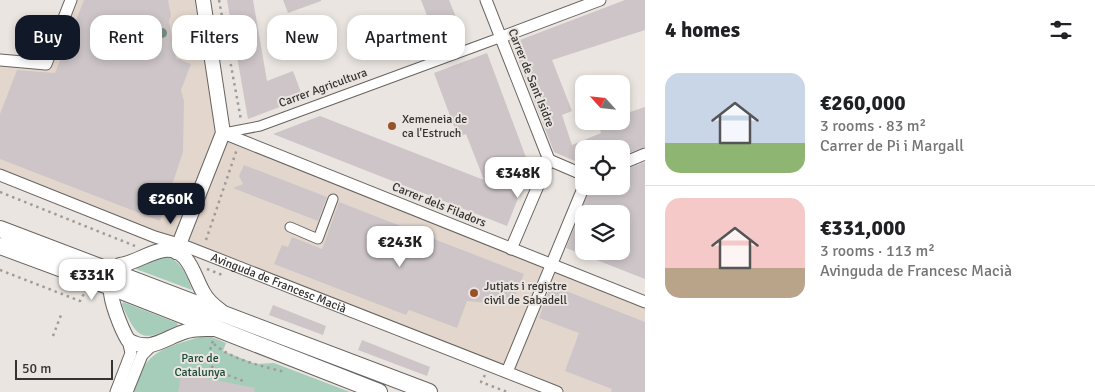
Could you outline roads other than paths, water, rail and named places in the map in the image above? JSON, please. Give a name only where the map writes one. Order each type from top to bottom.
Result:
[{"type":"main road","name":"Avinguda de Francesc Macià","points":[[0,229],[89,263],[117,282],[198,312],[217,332],[379,392]]},
{"type":"main road","name":"Avinguda de Francesc Macià","points":[[0,246],[90,286],[117,282]]},
{"type":"main road","name":"Avinguda de Francesc Macià","points":[[217,332],[429,392]]},
{"type":"street","points":[[0,60],[46,64],[71,0]]},
{"type":"street","points":[[177,248],[223,133],[203,0]]},
{"type":"street","name":"Carrer de Sant Isidre","points":[[486,0],[499,38],[549,160]]},
{"type":"street","name":"Carrer Agricultura","points":[[223,133],[260,126],[600,0]]},
{"type":"street","name":"Carrer dels Filadors","points":[[223,133],[645,302]]},
{"type":"street","points":[[630,160],[645,154]]},
{"type":"street","points":[[511,249],[549,160],[575,171]]},
{"type":"street","name":"Avinguda de Francesc Macià","points":[[0,175],[155,237],[177,248],[557,392]]},
{"type":"street","points":[[507,372],[580,195]]},
{"type":"street","points":[[290,227],[318,238],[334,199]]},
{"type":"street","name":"Avinguda de Francesc Macià","points":[[117,282],[163,250],[177,248]]},
{"type":"street","name":"Avinguda de Francesc Macià","points":[[177,248],[188,260],[198,312]]},
{"type":"street","points":[[116,392],[132,353],[117,282]]},
{"type":"street","name":"Avinguda de Francesc Macià","points":[[198,312],[209,300],[217,332]]},
{"type":"street","points":[[128,392],[142,355],[198,312]]},
{"type":"street","points":[[128,340],[142,347],[152,346]]},
{"type":"place","name":"Xemeneia de ca l'Estruch","points":[[392,126]]},
{"type":"place","name":"Jutjats i registre civil de Sabadell","points":[[474,293]]},
{"type":"park label","name":"Parc de Catalunya","points":[[200,365]]}]
